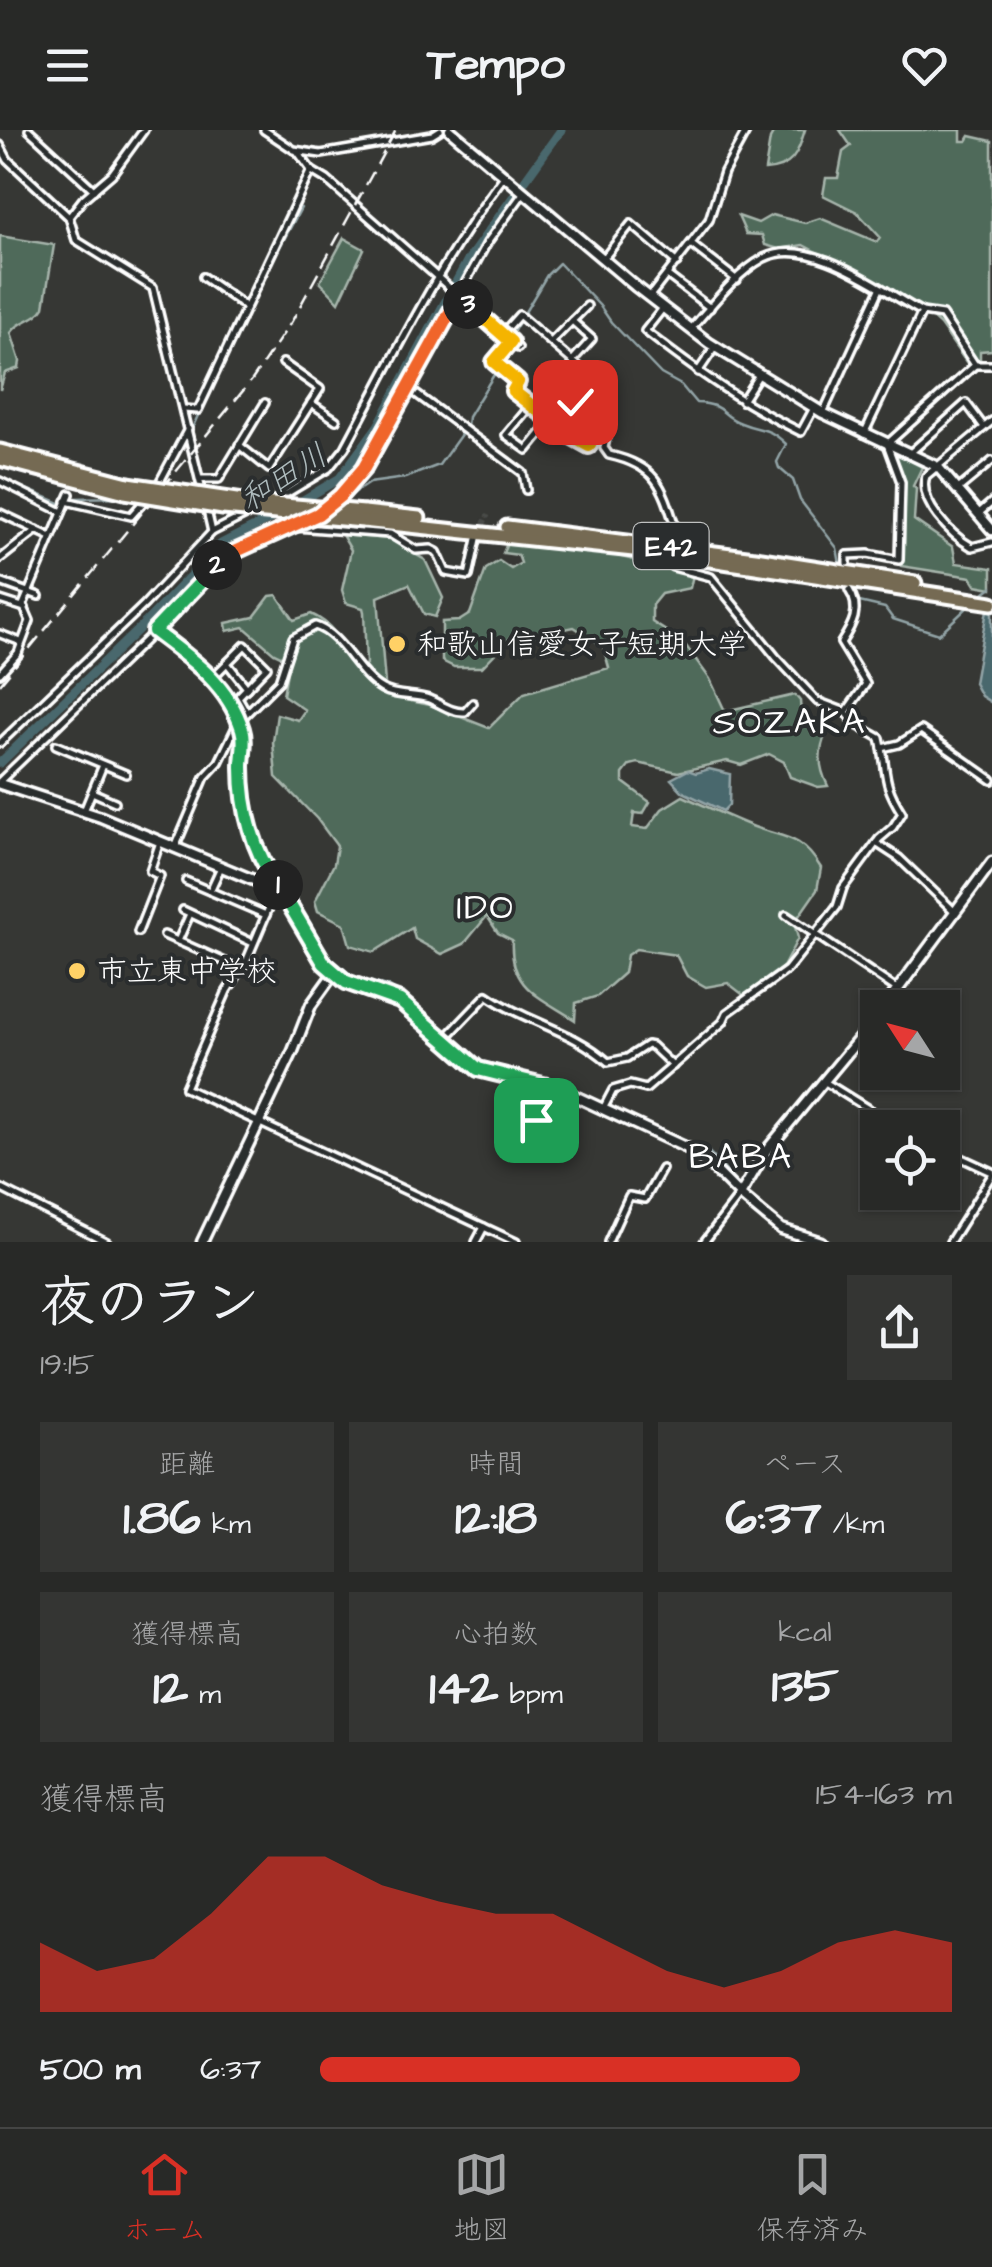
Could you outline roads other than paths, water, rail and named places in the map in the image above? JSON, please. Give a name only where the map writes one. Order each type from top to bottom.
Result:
[{"type":"highway","name":"E42","points":[[0,450],[126,488]]},
{"type":"highway","name":"E42","points":[[0,459],[126,488],[363,517],[653,544],[992,599]]},
{"type":"main road","points":[[450,130],[714,346],[823,413],[938,468],[992,530]]},
{"type":"main road","points":[[0,783],[84,811],[279,893],[324,963],[334,972],[354,986],[400,1001],[478,1069],[547,1086],[688,1149],[706,1160],[781,1229],[821,1242]]},
{"type":"main road","points":[[898,990],[992,862]]},
{"type":"main road","points":[[202,1242],[293,1051],[299,1029],[334,972]]},
{"type":"main road","points":[[740,1195],[766,1151],[860,1038]]},
{"type":"street","points":[[29,130],[94,190]]},
{"type":"street","points":[[70,217],[112,174],[144,130]]},
{"type":"street","points":[[264,130],[297,152],[312,170],[518,348]]},
{"type":"street","points":[[297,152],[320,154],[440,130]]},
{"type":"street","points":[[650,296],[709,220],[724,172],[747,130]]},
{"type":"street","points":[[0,145],[8,160],[70,217],[76,240],[153,288],[212,532]]},
{"type":"street","points":[[183,409],[198,410],[312,170]]},
{"type":"street","points":[[0,743],[144,604],[212,532],[288,494],[329,468],[345,448],[475,215],[505,175]]},
{"type":"street","points":[[0,783],[213,568],[232,553],[318,514],[364,468],[487,243],[523,191]]},
{"type":"street","points":[[604,258],[631,224],[677,263]]},
{"type":"street","points":[[692,245],[737,280]]},
{"type":"street","points":[[692,329],[737,280],[764,258],[781,252],[807,252],[922,312],[942,315],[975,365]]},
{"type":"street","points":[[667,275],[710,308]]},
{"type":"street","points":[[203,277],[246,307]]},
{"type":"street","points":[[823,413],[880,290]]},
{"type":"street","points":[[551,342],[586,306]]},
{"type":"street","points":[[664,307],[646,331],[698,372],[800,432],[814,408]]},
{"type":"street","points":[[864,434],[922,312]]},
{"type":"street","points":[[502,334],[519,314],[584,371]]},
{"type":"street","points":[[572,321],[592,339],[572,361]]},
{"type":"street","points":[[511,342],[494,362],[518,382],[513,391],[589,446],[600,425]]},
{"type":"street","points":[[698,372],[714,346]]},
{"type":"street","points":[[239,445],[269,469],[320,388],[283,363]]},
{"type":"street","points":[[847,563],[846,555],[857,554],[899,560],[901,482],[887,444],[975,365],[992,365]]},
{"type":"street","points":[[742,401],[758,376]]},
{"type":"street","points":[[408,388],[523,474],[526,490]]},
{"type":"street","points":[[200,480],[219,479],[265,402]]},
{"type":"street","points":[[575,402],[607,433],[604,448],[609,456],[632,460],[652,474],[664,489],[677,533],[673,567],[711,576],[816,701],[846,712],[855,724],[880,738],[885,782],[902,813],[843,888],[836,908],[787,970],[727,1013],[723,1022],[646,1090],[630,1085],[613,1090],[603,1109]]},
{"type":"street","points":[[910,454],[966,403],[984,428]]},
{"type":"street","points":[[311,404],[336,420]]},
{"type":"street","points":[[531,405],[506,435],[527,450],[551,421]]},
{"type":"street","points":[[992,421],[926,476],[922,487],[925,498],[960,540],[972,547],[992,542]]},
{"type":"street","points":[[66,502],[131,516],[164,478],[188,428]]},
{"type":"street","points":[[957,490],[992,461]]},
{"type":"street","points":[[0,481],[62,512]]},
{"type":"street","points":[[1,670],[22,643],[30,620],[25,608],[28,592],[70,494]]},
{"type":"street","points":[[978,514],[992,502]]},
{"type":"street","points":[[0,513],[51,537]]},
{"type":"street","points":[[0,524],[8,517]]},
{"type":"street","points":[[293,527],[390,534],[416,550],[430,548],[436,552],[446,572],[468,576],[476,539]]},
{"type":"street","points":[[0,558],[37,530]]},
{"type":"street","points":[[0,582],[39,596]]},
{"type":"street","points":[[846,712],[866,684],[841,644],[854,621],[856,599],[850,590]]},
{"type":"street","points":[[0,600],[25,608]]},
{"type":"street","points":[[175,848],[204,777],[219,762],[239,721],[279,680],[293,638],[315,626],[332,634],[341,650],[380,688],[421,696],[458,713],[465,712],[473,703]]},
{"type":"street","points":[[154,631],[208,672],[239,721],[252,838],[279,893],[227,991],[186,1088],[516,1242]]},
{"type":"street","points":[[0,634],[22,643]]},
{"type":"street","points":[[218,672],[245,645],[267,667],[238,697],[246,711]]},
{"type":"street","points":[[227,662],[247,688]]},
{"type":"street","points":[[882,748],[900,744],[921,730],[992,780]]},
{"type":"street","points":[[56,746],[126,774]]},
{"type":"street","points":[[84,811],[103,765]]},
{"type":"street","points":[[92,792],[115,802]]},
{"type":"street","points":[[138,932],[160,876],[150,871],[160,842]]},
{"type":"street","points":[[876,843],[899,858],[955,912]]},
{"type":"street","points":[[210,891],[220,867]]},
{"type":"street","points":[[186,880],[266,915]]},
{"type":"street","points":[[183,910],[254,943]]},
{"type":"street","points":[[178,941],[190,914]]},
{"type":"street","points":[[786,915],[898,990]]},
{"type":"street","points":[[164,934],[241,969]]},
{"type":"street","points":[[443,1042],[488,995],[507,1009],[590,1046],[608,1062],[627,1058],[647,1045],[673,1066]]},
{"type":"street","points":[[824,1081],[870,1110]]},
{"type":"street","points":[[525,1148],[547,1086]]},
{"type":"street","points":[[950,1242],[992,1173],[960,1158]]},
{"type":"street","points":[[608,1242],[628,1198],[632,1195],[645,1199],[662,1169]]},
{"type":"street","points":[[0,1188],[107,1242]]},
{"type":"street","points":[[704,1242],[740,1195]]},
{"type":"street","points":[[476,1242],[484,1227]]},
{"type":"water","points":[[987,610],[992,611],[992,703],[981,696],[974,683]]},
{"type":"water","points":[[709,769],[730,774],[729,805],[723,811],[683,792],[671,779],[688,770],[696,773]]},
{"type":"waterway","name":"和田川","points":[[293,506],[340,478],[378,426],[468,260],[561,130]]},
{"type":"waterway","points":[[259,286],[301,208]]},
{"type":"waterway","points":[[509,339],[547,275],[559,263],[661,374],[681,385],[696,403],[718,408],[734,420],[769,432],[786,444],[777,462],[779,468],[793,480],[800,500],[837,548],[841,569]]},
{"type":"waterway","points":[[336,505],[369,483],[405,478],[439,465],[467,426],[468,417],[511,347]]},
{"type":"waterway","points":[[191,431],[200,411]]},
{"type":"waterway","points":[[164,484],[187,438]]},
{"type":"waterway","points":[[0,478],[62,504]]},
{"type":"waterway","points":[[72,500],[123,497]]},
{"type":"waterway","name":"和田川","points":[[0,763],[221,544],[280,514]]},
{"type":"waterway","points":[[844,586],[851,600],[885,608],[893,619],[939,634],[971,604]]},
{"type":"waterway","points":[[981,595],[992,587]]},
{"type":"waterway","points":[[145,623],[202,660],[223,684],[240,714]]},
{"type":"waterway","points":[[244,722],[249,734],[248,769],[257,835],[269,864],[310,923],[326,954],[356,980],[388,986],[404,997],[457,1046]]},
{"type":"waterway","points":[[474,1062],[562,1085],[709,1152],[750,1198],[784,1225],[832,1242]]},
{"type":"tunnel","points":[[70,494],[82,461]]},
{"type":"tunnel","points":[[480,531],[488,515]]},
{"type":"railway","points":[[0,684],[252,380],[292,321],[396,130]]},
{"type":"place","name":"和歌山信愛女子短期大学","points":[[397,644]]},
{"type":"place","name":"市立東中学校","points":[[77,971]]},
{"type":"district","name":"SOZAKA","points":[[790,721]]},
{"type":"district","name":"IDO","points":[[486,906]]},
{"type":"district","name":"BABA","points":[[741,1156]]}]
